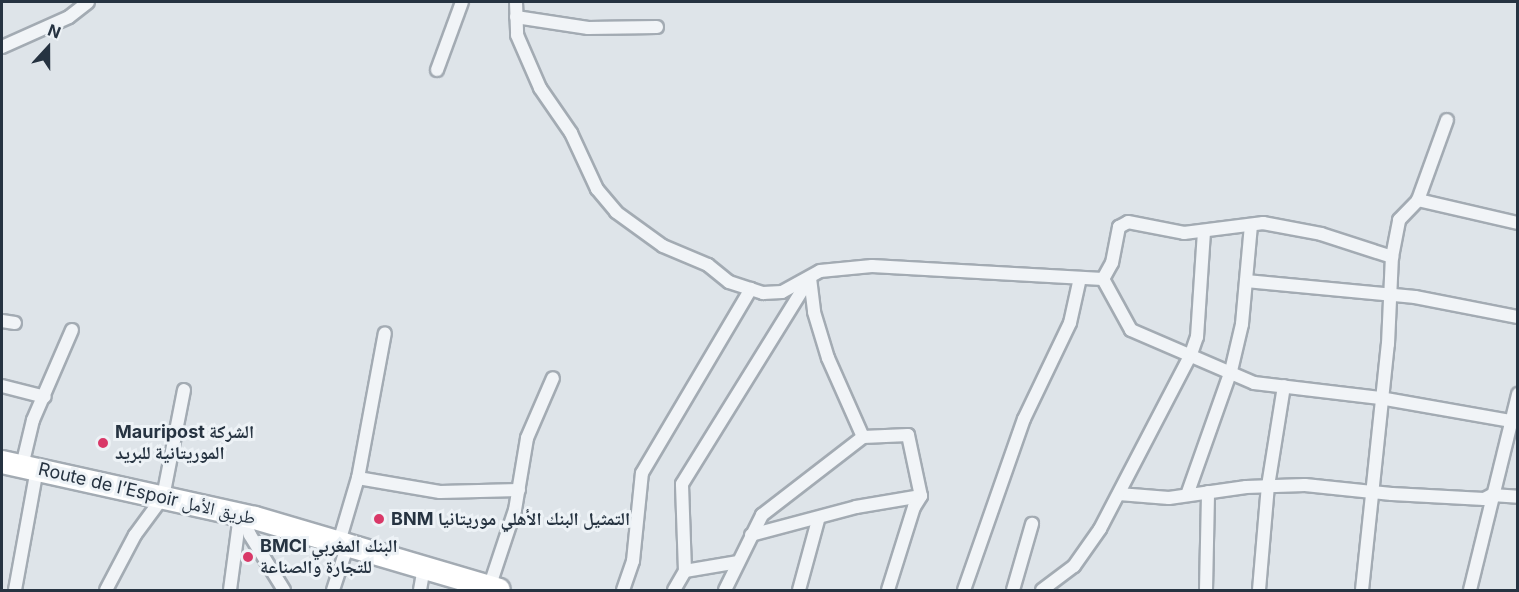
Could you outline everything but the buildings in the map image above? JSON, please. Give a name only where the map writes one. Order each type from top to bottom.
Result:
[{"type":"highway","name":"Route de l’Espoir طريق الأمل","points":[[20,466],[242,516],[343,543],[494,589]]},
{"type":"street","points":[[2,47],[69,17],[88,2]]},
{"type":"street","points":[[437,70],[462,2]]},
{"type":"street","points":[[516,2],[517,35],[540,88],[571,134],[597,189],[616,212],[663,246],[708,265],[729,282],[750,289],[782,292],[820,271],[872,266],[1103,279]]},
{"type":"street","points":[[516,17],[588,28],[657,27]]},
{"type":"street","points":[[1362,591],[1380,398],[1388,344],[1392,257],[1400,220],[1418,200],[1447,120]]},
{"type":"street","points":[[1418,200],[1518,223]]},
{"type":"street","points":[[1103,279],[1112,263],[1119,227],[1128,222],[1184,233],[1263,223],[1321,234],[1392,257]]},
{"type":"street","points":[[1187,495],[1231,371],[1246,281],[1251,225]]},
{"type":"street","points":[[1042,591],[1074,566],[1119,494],[1191,354],[1197,337],[1204,231]]},
{"type":"street","points":[[810,278],[814,312],[828,358],[863,437]]},
{"type":"street","points":[[674,591],[685,571],[682,484],[810,278]]},
{"type":"street","points":[[964,591],[1024,419],[1070,322],[1080,278]]},
{"type":"street","points":[[1103,279],[1131,330],[1231,371],[1254,383],[1380,398],[1510,421]]},
{"type":"street","points":[[1246,281],[1325,286],[1518,317]]},
{"type":"street","points":[[623,591],[633,561],[642,473],[750,289]]},
{"type":"street","points":[[2,321],[15,323]]},
{"type":"street","points":[[15,591],[20,466],[33,420],[45,397],[72,330]]},
{"type":"street","points":[[333,591],[358,478],[385,333]]},
{"type":"street","points":[[494,589],[519,490],[527,438],[553,378]]},
{"type":"street","points":[[2,386],[45,397]]},
{"type":"street","points":[[1258,591],[1268,486],[1284,386]]},
{"type":"street","points":[[106,591],[135,535],[163,497],[184,390]]},
{"type":"street","points":[[1470,591],[1518,394]]},
{"type":"street","points":[[725,591],[762,515],[863,437],[908,435],[921,496],[914,507],[888,591]]},
{"type":"street","points":[[358,478],[440,492],[519,490]]},
{"type":"street","points":[[1119,494],[1187,495],[1268,486],[1305,485],[1484,499],[1492,495],[1518,497]]},
{"type":"street","points":[[1206,591],[1208,492]]},
{"type":"street","points":[[752,535],[818,520],[856,507],[921,496]]},
{"type":"street","points":[[230,591],[242,516]]},
{"type":"street","points":[[242,516],[250,535],[284,591]]},
{"type":"street","points":[[800,591],[818,520]]},
{"type":"street","points":[[1013,591],[1032,524]]},
{"type":"street","points":[[685,571],[738,562]]},
{"type":"street","points":[[420,591],[424,567]]},
{"type":"place","name":"Mauripost الشركة الموريتانية للبريد","points":[[103,443]]},
{"type":"place","name":"BNM التمثيل البنك الأهلي موريتانيا","points":[[379,519]]},
{"type":"place","name":"BMCI البنك المغربي للتجارة والصناعة","points":[[248,557]]}]
